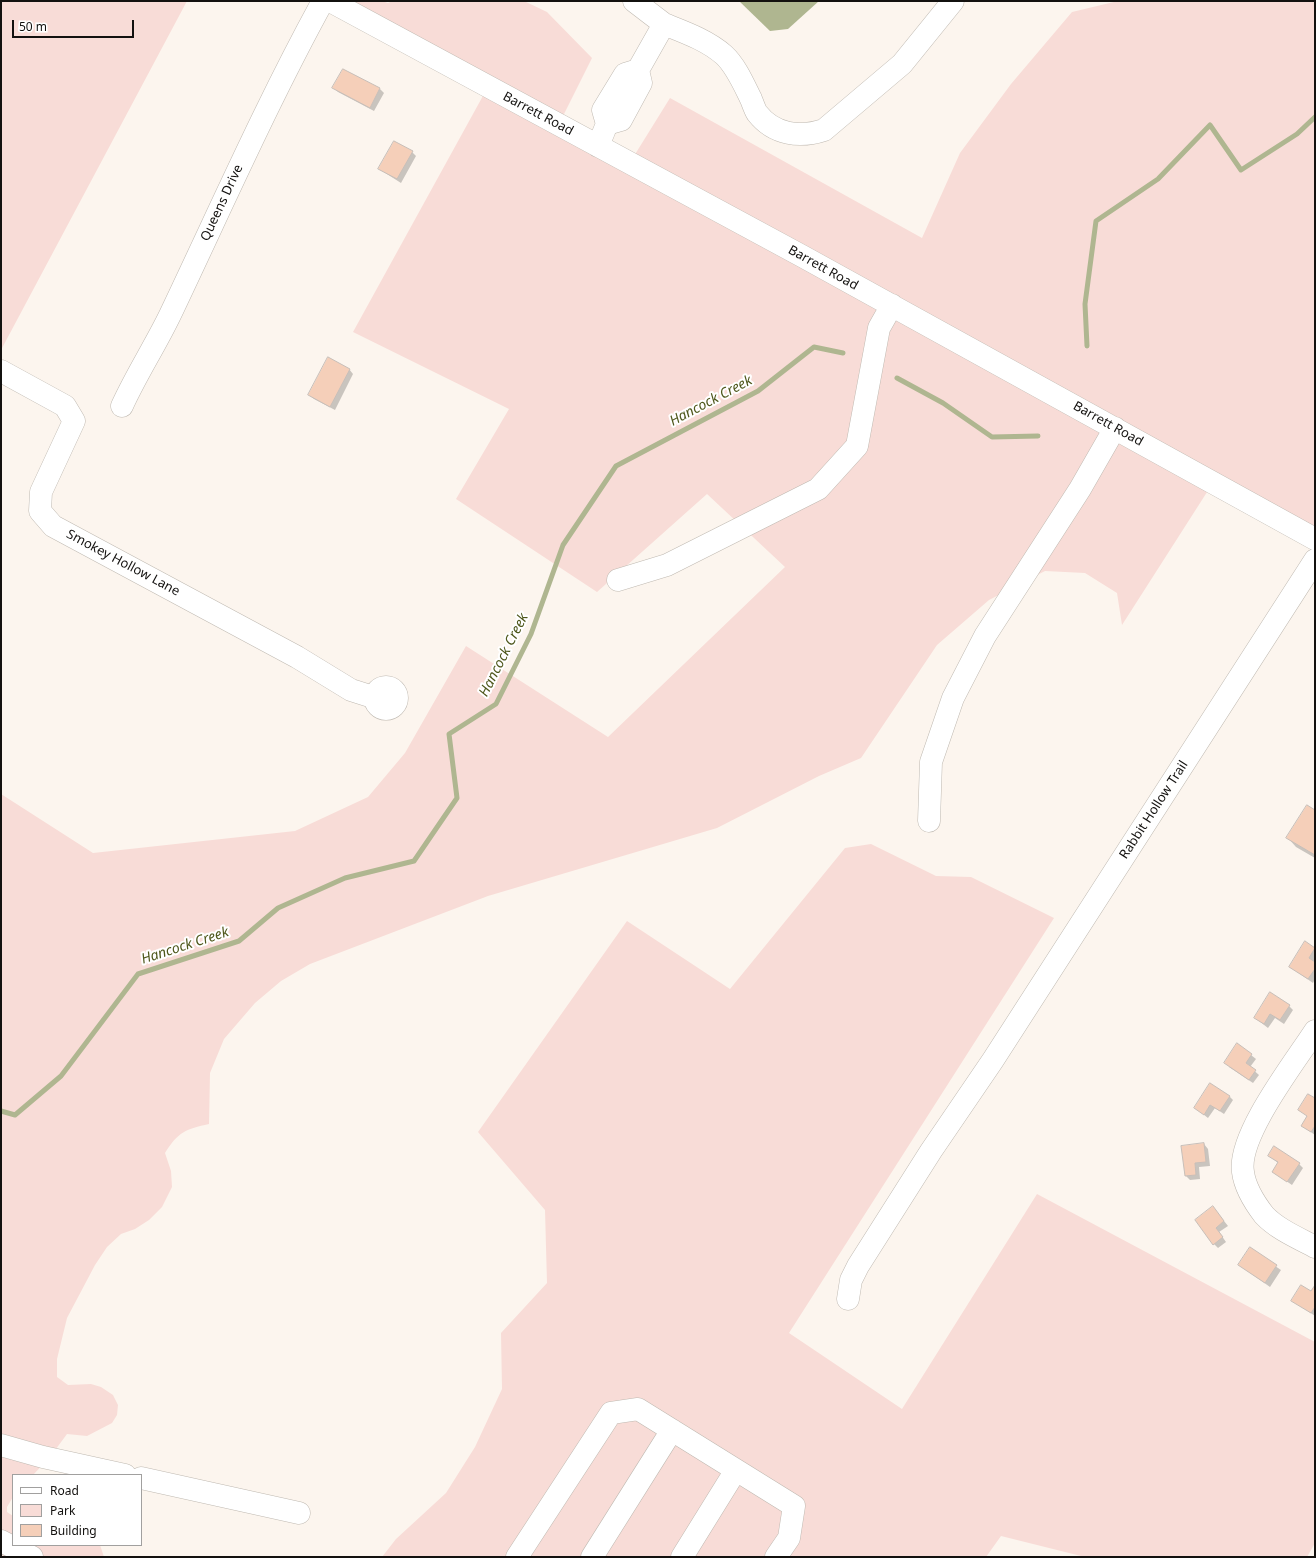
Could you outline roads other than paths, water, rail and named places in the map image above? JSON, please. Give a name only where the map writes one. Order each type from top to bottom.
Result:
[{"type":"street","name":"Queens Drive","points":[[122,406],[136,375],[168,317],[291,59],[323,1]]},
{"type":"street","name":"Barrett Road","points":[[330,1],[892,305],[1315,539]]},
{"type":"street","points":[[634,1],[664,24],[698,38],[724,55],[740,78],[757,113],[773,127],[796,136],[812,134],[824,130],[902,64],[953,1]]},
{"type":"street","points":[[598,146],[607,124],[621,120],[641,83],[638,70],[664,24]]},
{"type":"street","points":[[618,580],[667,566],[818,489],[856,446],[878,328],[892,305]]},
{"type":"street","name":"Smokey Hollow Lane","points":[[1,371],[65,406],[74,421],[41,492],[40,511],[53,526],[296,657],[351,690],[376,698]]},
{"type":"street","points":[[929,821],[932,762],[953,698],[985,636],[1080,489],[1115,428]]},
{"type":"street","name":"Rabbit Hollow Trail","points":[[848,1299],[851,1280],[858,1266],[931,1151],[993,1060],[1315,560]]},
{"type":"street","points":[[1315,1031],[1260,1115],[1247,1140],[1242,1170],[1249,1194],[1265,1216],[1287,1232],[1315,1247]]},
{"type":"street","points":[[517,1557],[611,1413],[638,1409],[794,1506],[789,1538],[776,1557]]},
{"type":"street","points":[[592,1557],[672,1430]]},
{"type":"street","points":[[1,1445],[43,1457],[120,1474]]},
{"type":"street","points":[[682,1557],[736,1470]]},
{"type":"street","points":[[142,1478],[299,1513]]},
{"type":"street","points":[[1,1541],[32,1557]]},
{"type":"waterway","name":"Hancock Creek","points":[[1087,346],[1085,304],[1096,221],[1158,179],[1210,125],[1241,170],[1297,134],[1315,117]]},
{"type":"waterway","name":"Hancock Creek","points":[[1,1111],[15,1115],[61,1076],[138,974],[239,941],[278,908],[345,878],[414,861],[457,798],[449,734],[496,704],[531,634],[563,545],[616,466],[758,391],[814,347],[843,353]]},
{"type":"waterway","name":"Hancock Creek","points":[[897,378],[943,403],[992,437],[1038,436]]}]
